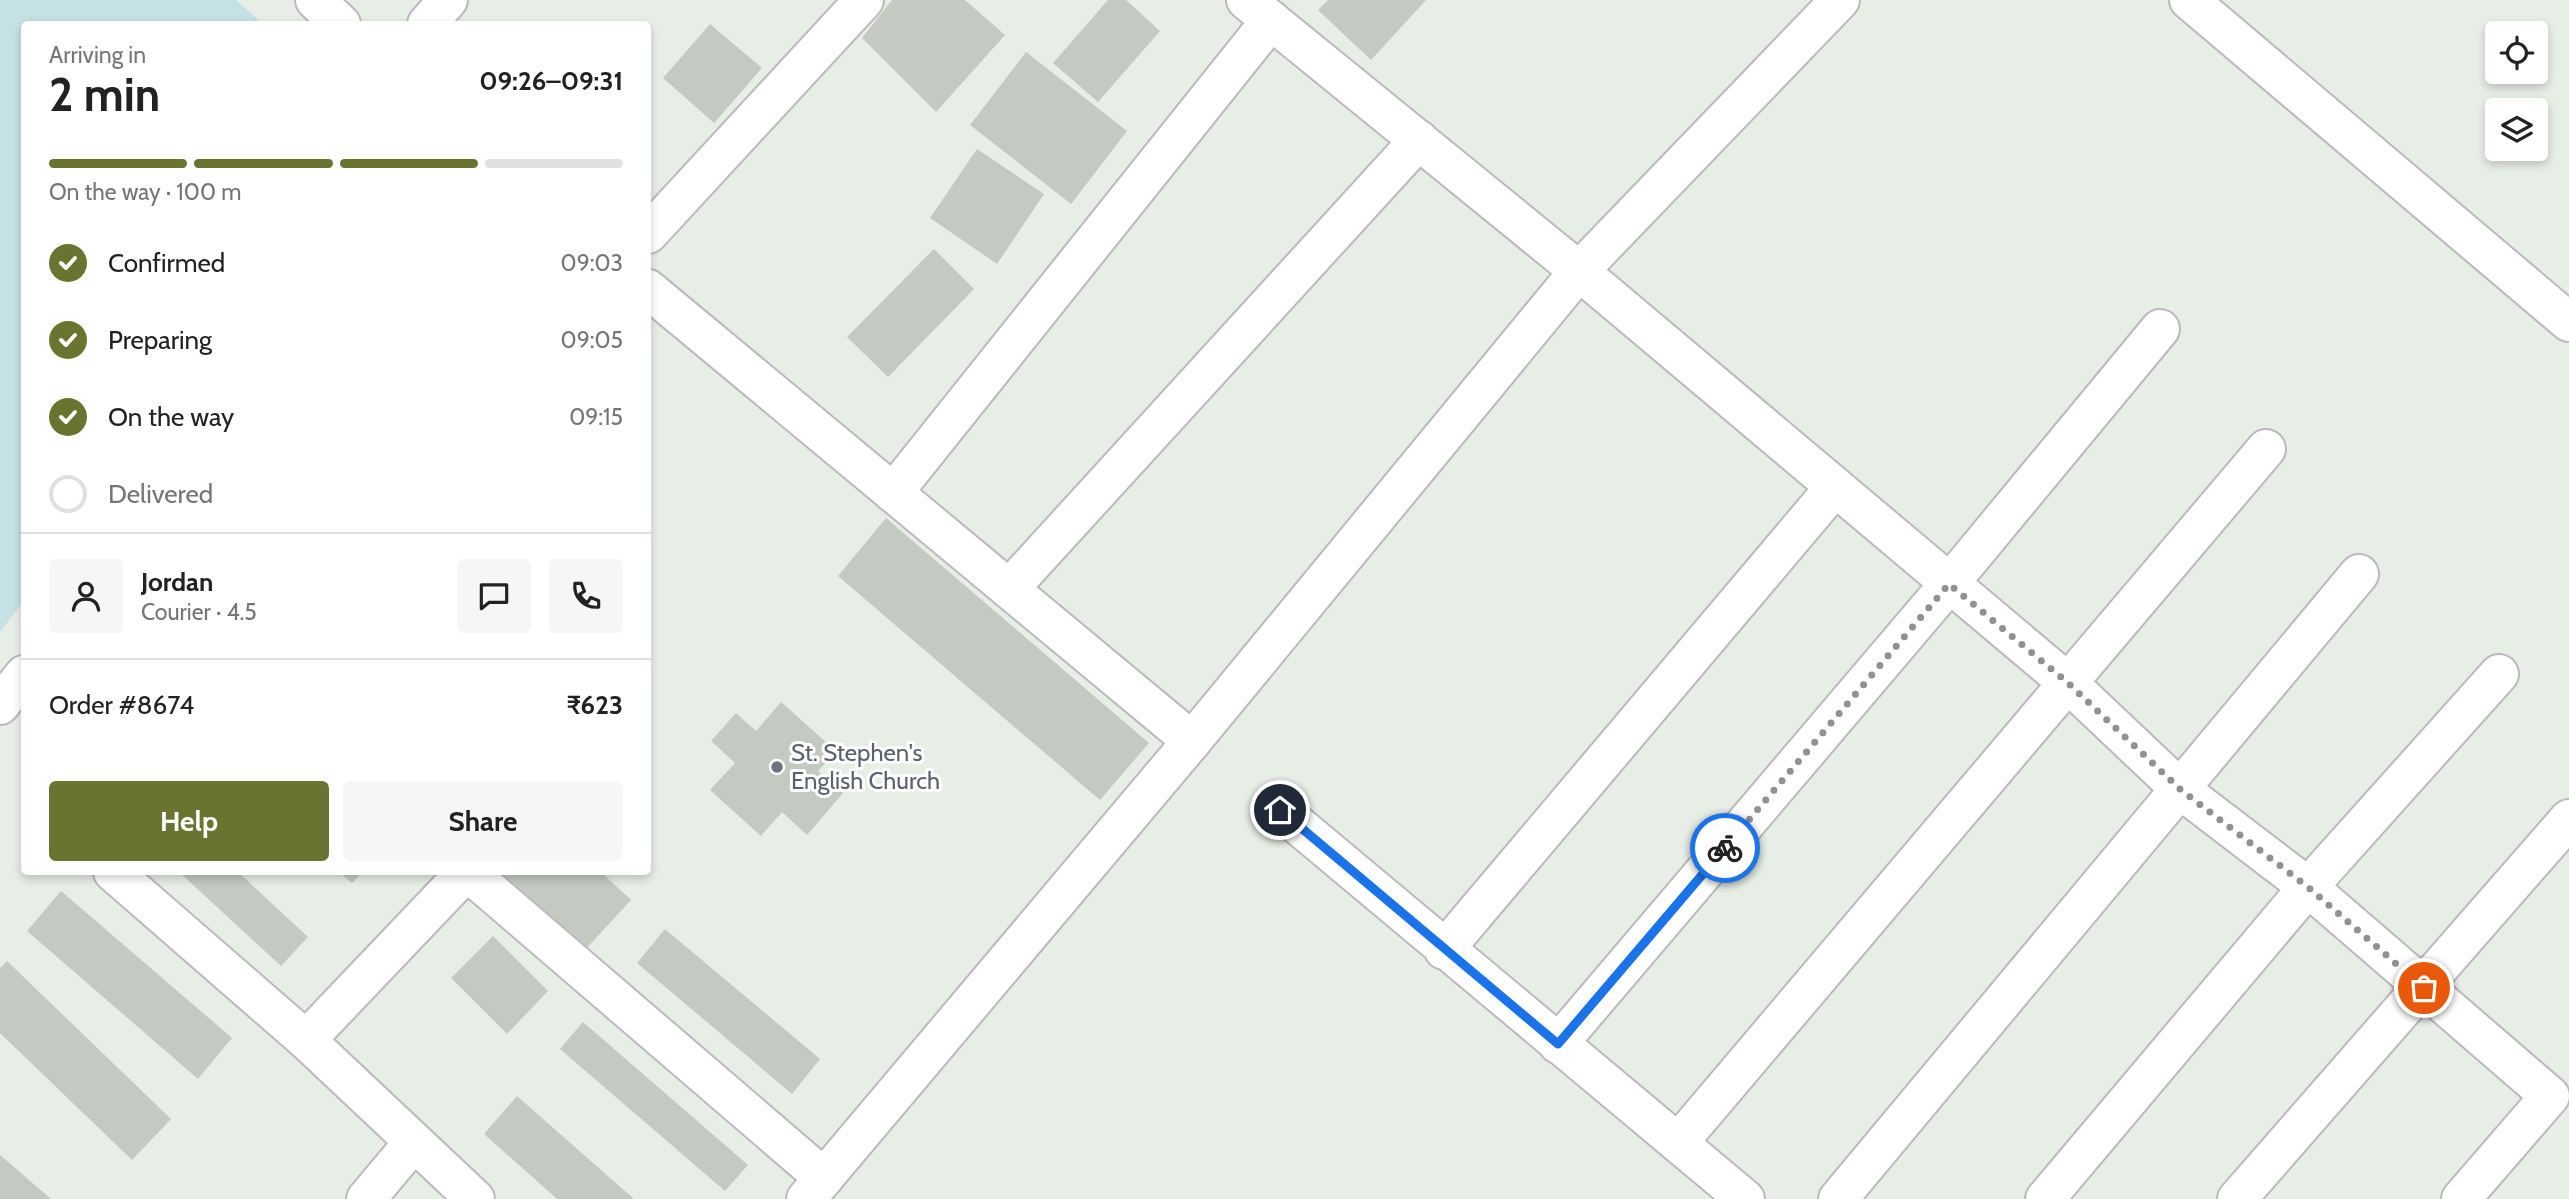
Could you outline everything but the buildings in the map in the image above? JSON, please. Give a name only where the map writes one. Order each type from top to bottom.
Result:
[{"type":"street","points":[[315,0],[338,21]]},
{"type":"street","points":[[430,21],[448,0]]},
{"type":"street","points":[[651,231],[864,0]]},
{"type":"street","points":[[470,875],[815,1189],[1192,741],[1579,271],[1840,0]]},
{"type":"street","points":[[2189,0],[2569,322]]},
{"type":"street","points":[[893,493],[1259,10],[1579,271],[2067,682],[2181,790],[2308,887],[2550,1096],[2461,1199]]},
{"type":"street","points":[[1009,589],[1419,140]]},
{"type":"street","points":[[651,291],[1192,741]]},
{"type":"street","points":[[1558,1044],[1949,584],[2160,329]]},
{"type":"street","points":[[1678,1143],[2266,449]]},
{"type":"street","points":[[1444,950],[1835,487]]},
{"type":"street","points":[[1838,1199],[1920,1096],[2181,790],[2359,574]]},
{"type":"street","points":[[2045,1199],[2308,887],[2498,674]]},
{"type":"street","points":[[0,705],[21,679]]},
{"type":"street","points":[[1280,810],[1444,950],[1745,1199]]},
{"type":"street","points":[[2237,1199],[2569,819]]},
{"type":"street","points":[[116,875],[306,1040],[475,1199]]},
{"type":"street","points":[[306,1040],[464,875]]},
{"type":"street","points":[[366,1199],[413,1143]]},
{"type":"shaded area","points":[[0,0],[236,0],[260,21],[21,21],[21,605],[0,632]]},
{"type":"way so far","points":[[1725,848],[1949,584],[2067,682],[2181,790],[2308,887],[2424,988]]},
{"type":"place","name":"St. Stephen's English Church","points":[[777,767]]},
{"type":"route","points":[[1280,810],[1558,1044],[1725,848]]}]
